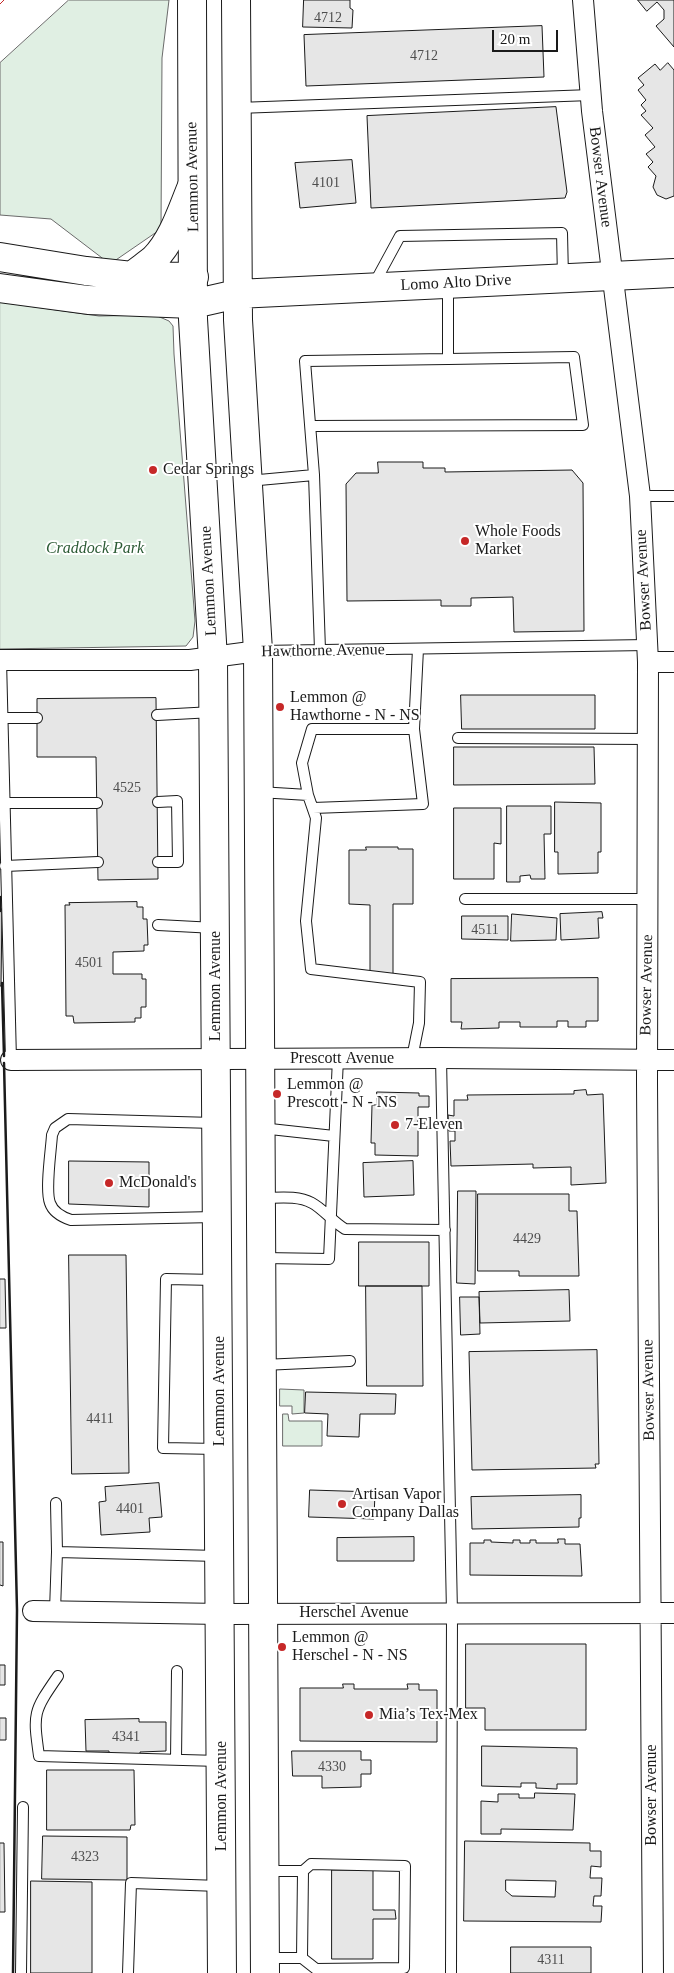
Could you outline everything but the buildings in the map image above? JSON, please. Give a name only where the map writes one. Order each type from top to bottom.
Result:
[{"type":"main road","name":"Lemmon Avenue","points":[[192,0],[193,304],[214,658],[222,1614],[222,1973]]},
{"type":"main road","points":[[236,0],[238,108],[237,294],[258,651],[265,1965]]},
{"type":"main road","points":[[132,276],[162,249],[171,235],[192,186]]},
{"type":"main road","points":[[0,257],[86,272],[132,276],[194,277]]},
{"type":"main road","name":"Lomo Alto Drive","points":[[0,288],[88,300],[193,304],[237,294],[613,275],[674,274]]},
{"type":"main road","name":"Lomo Alto Drive","points":[[194,277],[237,294]]},
{"type":"street","name":"Bowser Avenue","points":[[583,0],[591,95],[640,496],[648,654],[647,1060],[653,1973]]},
{"type":"street","name":"Hawthorne Avenue","points":[[0,660],[214,658],[258,651]]},
{"type":"street","name":"Hawthorne Avenue","points":[[648,654],[674,662]]},
{"type":"street","name":"Prescott Avenue","points":[[10,1060],[338,1058],[674,1060]]},
{"type":"street","name":"Herschel Avenue","points":[[33,1611],[222,1614],[674,1613]]},
{"type":"lane","points":[[238,108],[591,95]]},
{"type":"lane","points":[[372,288],[400,236],[562,233],[563,278]]},
{"type":"lane","points":[[448,284],[448,358]]},
{"type":"lane","points":[[311,426],[583,426],[574,357],[305,361],[314,475],[320,650]]},
{"type":"lane","points":[[247,481],[314,475]]},
{"type":"lane","points":[[640,496],[674,496]]},
{"type":"lane","points":[[313,808],[423,804],[414,729],[418,649]]},
{"type":"lane","name":"Hawthorne Avenue","points":[[258,651],[418,649],[648,654]]},
{"type":"lane","points":[[0,660],[10,1060]]},
{"type":"lane","points":[[156,715],[214,712]]},
{"type":"lane","points":[[2,718],[37,718]]},
{"type":"lane","points":[[412,1058],[419,1023],[420,982],[312,969],[306,920],[316,818],[308,795],[302,763],[312,729],[414,729]]},
{"type":"lane","points":[[458,738],[648,739]]},
{"type":"lane","points":[[258,792],[308,795]]},
{"type":"lane","points":[[158,802],[178,801],[178,862],[158,862]]},
{"type":"lane","points":[[4,803],[97,803]]},
{"type":"lane","points":[[6,866],[98,862]]},
{"type":"lane","points":[[465,899],[648,899]]},
{"type":"lane","points":[[158,925],[216,928]]},
{"type":"lane","points":[[261,1258],[329,1259],[338,1058]]},
{"type":"lane","points":[[442,1058],[452,1613],[451,1973]]},
{"type":"lane","points":[[217,1123],[68,1119],[55,1128],[52,1135],[49,1197],[55,1211],[71,1220],[218,1217]]},
{"type":"lane","points":[[260,1128],[334,1136]]},
{"type":"lane","points":[[260,1198],[301,1198],[313,1203],[331,1221],[345,1230],[445,1230]]},
{"type":"lane","points":[[219,1280],[166,1279],[163,1448],[220,1449]]},
{"type":"lane","points":[[262,1365],[350,1361]]},
{"type":"lane","points":[[55,1611],[56,1503]]},
{"type":"lane","points":[[57,1552],[221,1556]]},
{"type":"lane","points":[[176,1760],[178,1672]]},
{"type":"lane","points":[[58,1676],[38,1705],[34,1723],[39,1756],[222,1761]]},
{"type":"lane","points":[[21,1973],[22,1807]]},
{"type":"lane","points":[[265,1871],[303,1871],[311,1864],[405,1866],[404,1968],[316,1969],[302,1958],[265,1965]]},
{"type":"lane","points":[[302,1958],[303,1871]]},
{"type":"lane","points":[[128,1973],[131,1884],[222,1886]]},
{"type":"green space","points":[[69,0],[169,0],[162,58],[161,229],[110,264],[51,219],[0,215],[0,63]]},
{"type":"green space","name":"Craddock Park","points":[[0,302],[99,316],[155,315],[169,321],[173,326],[195,621],[193,637],[186,646],[0,649]]},
{"type":"green space","points":[[280,1389],[304,1390],[304,1413],[292,1414],[292,1406],[280,1406]]},
{"type":"green space","points":[[283,1414],[288,1414],[289,1421],[322,1421],[322,1446],[283,1446]]},
{"type":"wall","points":[[0,897],[0,911]]},
{"type":"wall","points":[[2,983],[4,1056]]},
{"type":"wall","points":[[4,1063],[17,1610],[13,1973]]},
{"type":"power","points":[[0,4],[4,0]]},
{"type":"place","name":"Cedar Springs","points":[[153,470]]},
{"type":"place","name":"Whole Foods Market","points":[[465,541]]},
{"type":"place","name":"Lemmon @ Hawthorne - N - NS","points":[[280,707]]},
{"type":"place","name":"Lemmon @ Prescott - N - NS","points":[[277,1094]]},
{"type":"place","name":"7-Eleven","points":[[395,1125]]},
{"type":"place","name":"McDonald's","points":[[109,1183]]},
{"type":"place","name":"Artisan Vapor Company Dallas","points":[[342,1504]]},
{"type":"place","name":"Lemmon @ Herschel - N - NS","points":[[282,1647]]},
{"type":"place","name":"Mia’s Tex-Mex","points":[[369,1715]]}]
